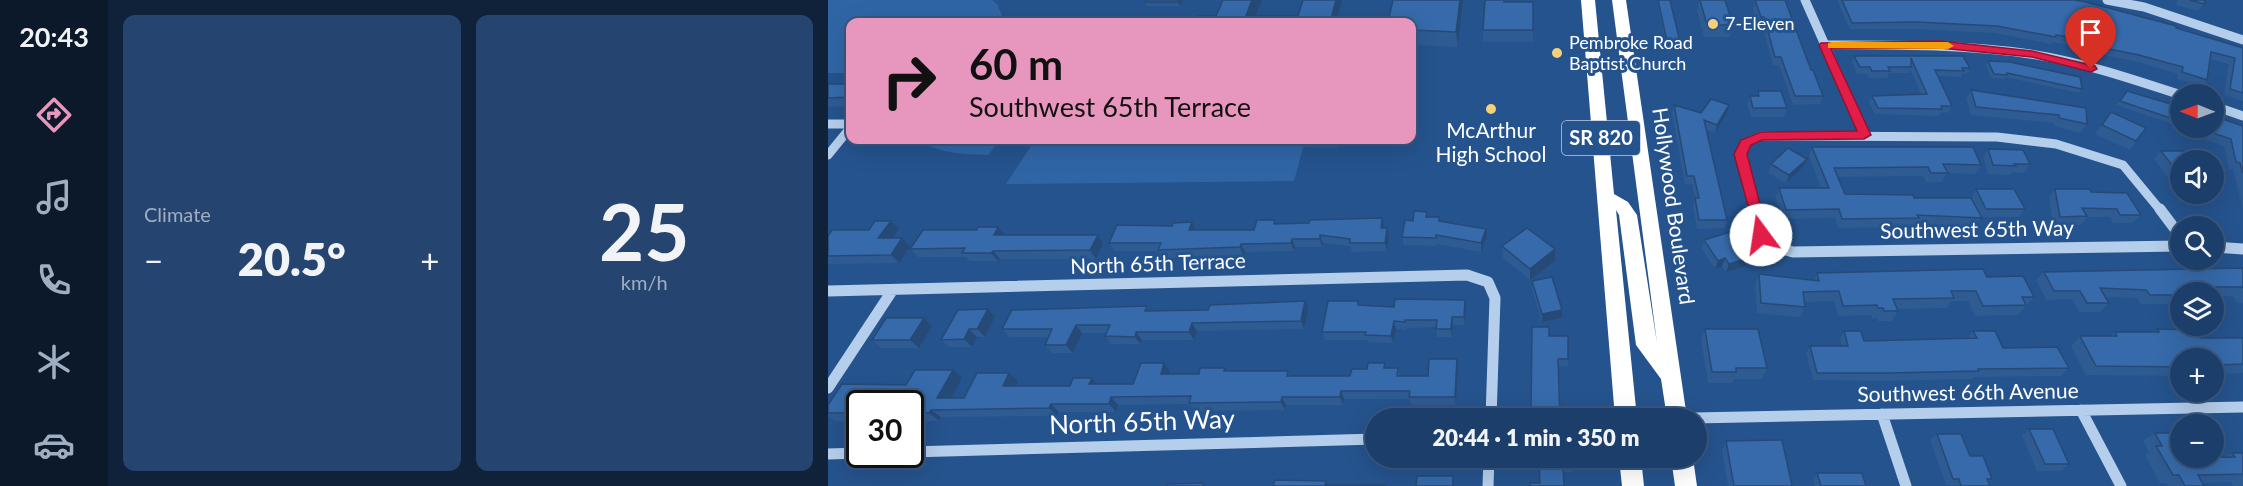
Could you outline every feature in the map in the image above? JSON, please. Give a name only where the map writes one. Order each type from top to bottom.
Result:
[{"type":"highway","name":"SR 820","points":[[1588,0],[1625,408]]},
{"type":"highway","name":"Hollywood Boulevard","points":[[1619,0],[1676,408]]},
{"type":"highway","points":[[1606,198],[1615,200],[1626,208],[1646,345],[1671,376]]},
{"type":"highway","points":[[1631,468],[1633,486]]},
{"type":"highway","points":[[1683,468],[1686,486]]},
{"type":"street","points":[[1805,0],[1864,135],[1996,137],[2056,144],[2123,165],[2139,181],[2170,222]]},
{"type":"street","points":[[2107,0],[2145,4],[2243,40]]},
{"type":"street","points":[[1824,45],[1940,45],[2032,54],[2130,78],[2170,91]]},
{"type":"street","points":[[2224,109],[2243,116]]},
{"type":"street","points":[[828,124],[846,124]]},
{"type":"street","points":[[828,155],[846,133]]},
{"type":"street","name":"Southwest 65th Way","points":[[1864,135],[1761,136],[1746,143],[1741,154],[1761,235],[1775,246],[1793,252],[2170,246]]},
{"type":"street","points":[[2224,248],[2243,249]]},
{"type":"street","name":"North 65th Terrace","points":[[828,291],[1467,275],[1488,282],[1495,298],[1491,408]]},
{"type":"street","points":[[828,388],[891,291]]},
{"type":"street","name":"Southwest 66th Avenue","points":[[1707,418],[2243,407]]},
{"type":"street","points":[[2081,410],[2121,486]]},
{"type":"street","points":[[1882,414],[1906,486]]},
{"type":"street","name":"North 65th Way","points":[[924,452],[1365,439]]},
{"type":"street","points":[[828,454],[846,453]]},
{"type":"street","points":[[1488,486],[1489,468]]},
{"type":"shaded area","points":[[828,0],[992,0],[997,4],[1002,15],[1000,18],[846,18],[846,73],[828,73]]},
{"type":"shaded area","points":[[997,144],[988,155],[961,154],[927,145]]},
{"type":"shaded area","points":[[1032,144],[1304,144],[1294,181],[1006,184]]},
{"type":"building","points":[[1146,0],[1179,0],[1178,2],[1145,2]]},
{"type":"building","points":[[1223,0],[1252,0],[1246,16],[1298,16],[1303,0],[1336,0],[1331,18],[1197,18],[1198,16],[1216,16]]},
{"type":"building","points":[[1393,0],[1460,0],[1456,32],[1416,30],[1416,18],[1389,18]]},
{"type":"building","points":[[1485,0],[1533,2],[1533,30],[1483,30]]},
{"type":"building","points":[[1658,0],[1670,0],[1681,46],[1668,46]]},
{"type":"building","points":[[1700,0],[1725,0],[1733,25],[1707,25]]},
{"type":"building","points":[[1755,0],[1785,0],[1823,96],[1795,96],[1781,57],[1775,57],[1764,17],[1761,17]]},
{"type":"building","points":[[1842,0],[2074,0],[2086,2],[2176,26],[2176,28],[2243,48],[2243,93],[2230,89],[2235,58],[2211,52],[2207,80],[2182,72],[2183,67],[2089,45],[2089,41],[2056,35],[2056,37],[1997,26],[1917,22],[1852,23]]},
{"type":"building","points":[[2190,0],[2205,0],[2204,4]]},
{"type":"building","points":[[1854,56],[1963,56],[1970,68],[1962,68],[1964,71],[1935,70],[1952,106],[1941,106],[1942,109],[1878,108],[1872,96],[1927,94],[1911,58],[1911,67],[1888,67],[1890,71],[1872,71],[1870,67],[1860,67]]},
{"type":"building","points":[[1988,61],[2010,62],[2080,77],[2082,89],[2007,73],[2007,75],[1994,74]]},
{"type":"building","points":[[828,84],[846,84],[846,97],[828,98]]},
{"type":"building","points":[[1971,90],[2086,108],[2087,124],[2059,118],[2059,115],[1976,107]]},
{"type":"building","points":[[1758,91],[1781,91],[1787,108],[1753,108],[1750,96],[1759,96]]},
{"type":"building","points":[[2127,91],[2170,104],[2170,118],[2120,101]]},
{"type":"building","points":[[1711,99],[1729,105],[1717,125],[1704,120],[1727,220],[1699,220],[1695,198],[1699,198],[1694,176],[1687,176],[1674,105],[1701,113]]},
{"type":"building","points":[[2111,112],[2146,128],[2136,141],[2102,125]]},
{"type":"building","points":[[2224,119],[2243,126],[2243,173],[2240,163],[2236,162],[2231,139],[2224,137]]},
{"type":"building","points":[[1812,147],[1973,147],[1981,165],[1943,164],[1948,173],[1931,173],[1928,167],[1834,168],[1845,194],[1913,195],[1914,198],[1971,198],[1982,218],[1917,215],[1919,218],[1842,219],[1839,209],[1786,210],[1779,188],[1829,188]]},
{"type":"building","points":[[1788,148],[1807,159],[1789,175],[1771,164]]},
{"type":"building","points":[[1988,149],[2023,150],[2030,164],[1993,165]]},
{"type":"building","points":[[2161,151],[2170,151],[2170,163]]},
{"type":"building","points":[[1976,189],[2014,189],[2025,209],[1986,209]]},
{"type":"building","points":[[2055,189],[2090,189],[2091,192],[2127,193],[2141,215],[2120,215],[2117,209],[2082,208],[2087,216],[2060,217]]},
{"type":"building","points":[[1414,211],[1427,212],[1426,217],[1439,217],[1439,221],[1486,229],[1481,243],[1436,235],[1436,238],[1402,237],[1405,220],[1413,221]]},
{"type":"building","points":[[1382,218],[1381,228],[1387,228],[1385,243],[1350,243],[1350,239],[1320,235],[1320,239],[1292,239],[1291,243],[1241,244],[1240,247],[1158,250],[1161,243],[1109,243],[1117,225],[1172,226],[1173,223],[1192,222],[1189,230],[1254,230],[1257,220],[1275,220],[1274,224],[1309,223],[1310,220]]},
{"type":"building","points":[[875,221],[891,221],[878,238],[902,238],[891,255],[828,256],[828,236],[832,230],[869,230]]},
{"type":"building","points":[[978,227],[998,227],[994,235],[1098,235],[1090,250],[962,253],[965,248],[910,249],[923,230],[977,230]]},
{"type":"building","points":[[1527,228],[1555,249],[1530,269],[1502,246]]},
{"type":"building","points":[[1730,232],[1749,258],[1729,264],[1725,258],[1718,261],[1704,240]]},
{"type":"building","points":[[2243,268],[2243,288],[2224,287],[2224,282],[2170,282],[2170,295],[2150,295],[2146,290],[2100,288],[2109,303],[2087,303],[2080,291],[2054,291],[2044,272],[2224,270]]},
{"type":"building","points":[[1983,269],[1987,277],[2023,276],[2034,297],[2022,297],[2026,305],[1983,306],[1976,291],[1951,291],[1954,298],[1893,299],[1898,311],[1884,311],[1877,305],[1843,306],[1839,291],[1803,292],[1805,307],[1761,303],[1759,274],[1819,281],[1817,273]]},
{"type":"building","points":[[1552,277],[1562,310],[1542,314],[1532,281]]},
{"type":"building","points":[[1395,299],[1465,300],[1464,317],[1452,317],[1451,329],[1436,329],[1437,320],[1394,321],[1391,336],[1365,335],[1366,332],[1322,332],[1328,301],[1358,301],[1358,305],[1394,307]]},
{"type":"building","points":[[1305,301],[1301,321],[1192,323],[1189,332],[1136,332],[1135,337],[1105,336],[1110,325],[1076,325],[1066,345],[1045,345],[1052,329],[1002,329],[1012,310],[1147,306],[1145,311],[1208,310],[1210,305]]},
{"type":"building","points":[[988,309],[977,329],[969,329],[964,339],[941,340],[958,310]]},
{"type":"building","points":[[886,318],[924,318],[910,340],[872,340]]},
{"type":"building","points":[[1532,327],[1549,327],[1549,336],[1568,336],[1568,359],[1558,359],[1560,408],[1531,408]]},
{"type":"building","points":[[1705,329],[1758,329],[1767,368],[1736,368],[1736,372],[1712,372]]},
{"type":"building","points":[[2157,329],[2170,329],[2170,336],[2243,338],[2243,364],[2224,365],[2224,348],[2170,348],[2170,367],[2096,366],[2080,336],[2117,336],[2115,332],[2159,332]]},
{"type":"building","points":[[1844,331],[1861,331],[1864,341],[1977,338],[1973,331],[1995,331],[2003,348],[2057,347],[2069,368],[1817,373],[1810,346],[1848,346]]},
{"type":"building","points":[[1429,359],[1457,359],[1455,397],[1409,397],[1410,391],[1341,391],[1340,397],[1282,397],[1281,402],[1189,403],[1191,396],[1111,397],[1109,404],[1051,404],[1049,408],[931,410],[929,413],[924,413],[924,390],[846,390],[846,413],[828,413],[828,405],[842,384],[906,385],[915,370],[953,370],[937,398],[964,398],[977,373],[1009,373],[1003,386],[1070,386],[1073,378],[1092,378],[1089,384],[1133,384],[1141,363],[1164,363],[1161,374],[1199,374],[1200,368],[1225,368],[1224,371],[1288,371],[1287,376],[1350,376],[1352,369],[1367,369],[1368,363],[1385,363],[1384,368],[1398,368],[1397,376],[1428,376]]},
{"type":"building","points":[[2029,429],[2053,429],[2069,464],[2045,464]]},
{"type":"building","points":[[2155,433],[2170,433],[2170,468],[2224,468],[2224,457],[2235,457],[2232,453],[2243,453],[2243,474],[2198,475],[2204,486],[2185,486],[2179,475],[2173,475],[2156,446],[2162,446]]},
{"type":"building","points":[[1937,434],[1961,434],[1970,456],[1983,456],[1992,479],[1987,479],[1990,486],[1961,486],[1959,479],[1953,479]]},
{"type":"building","points":[[1782,440],[1792,486],[1734,486],[1726,441]]},
{"type":"building","points":[[1539,468],[1563,468],[1564,486],[1530,486],[1530,483],[1540,483]]},
{"type":"building","points":[[1817,473],[1862,473],[1866,486],[1821,486]]},
{"type":"building","points":[[1417,476],[1453,476],[1453,486],[1416,486]]},
{"type":"building","points":[[1275,480],[1326,481],[1325,485],[1385,486],[1273,486]]},
{"type":"building","points":[[1203,483],[1203,486],[1167,486],[1167,484]]},
{"type":"slow traffic","points":[[1832,45],[1948,46]]},
{"type":"place","name":"7-Eleven","points":[[1713,24]]},
{"type":"place","name":"Pembroke Road Baptist Church","points":[[1557,53]]},
{"type":"place","name":"McArthur High School","points":[[1491,109]]},
{"type":"route","points":[[1761,235],[1741,154],[1746,143],[1761,136],[1864,135],[1824,45],[1940,45],[2032,54],[2091,69]]}]
